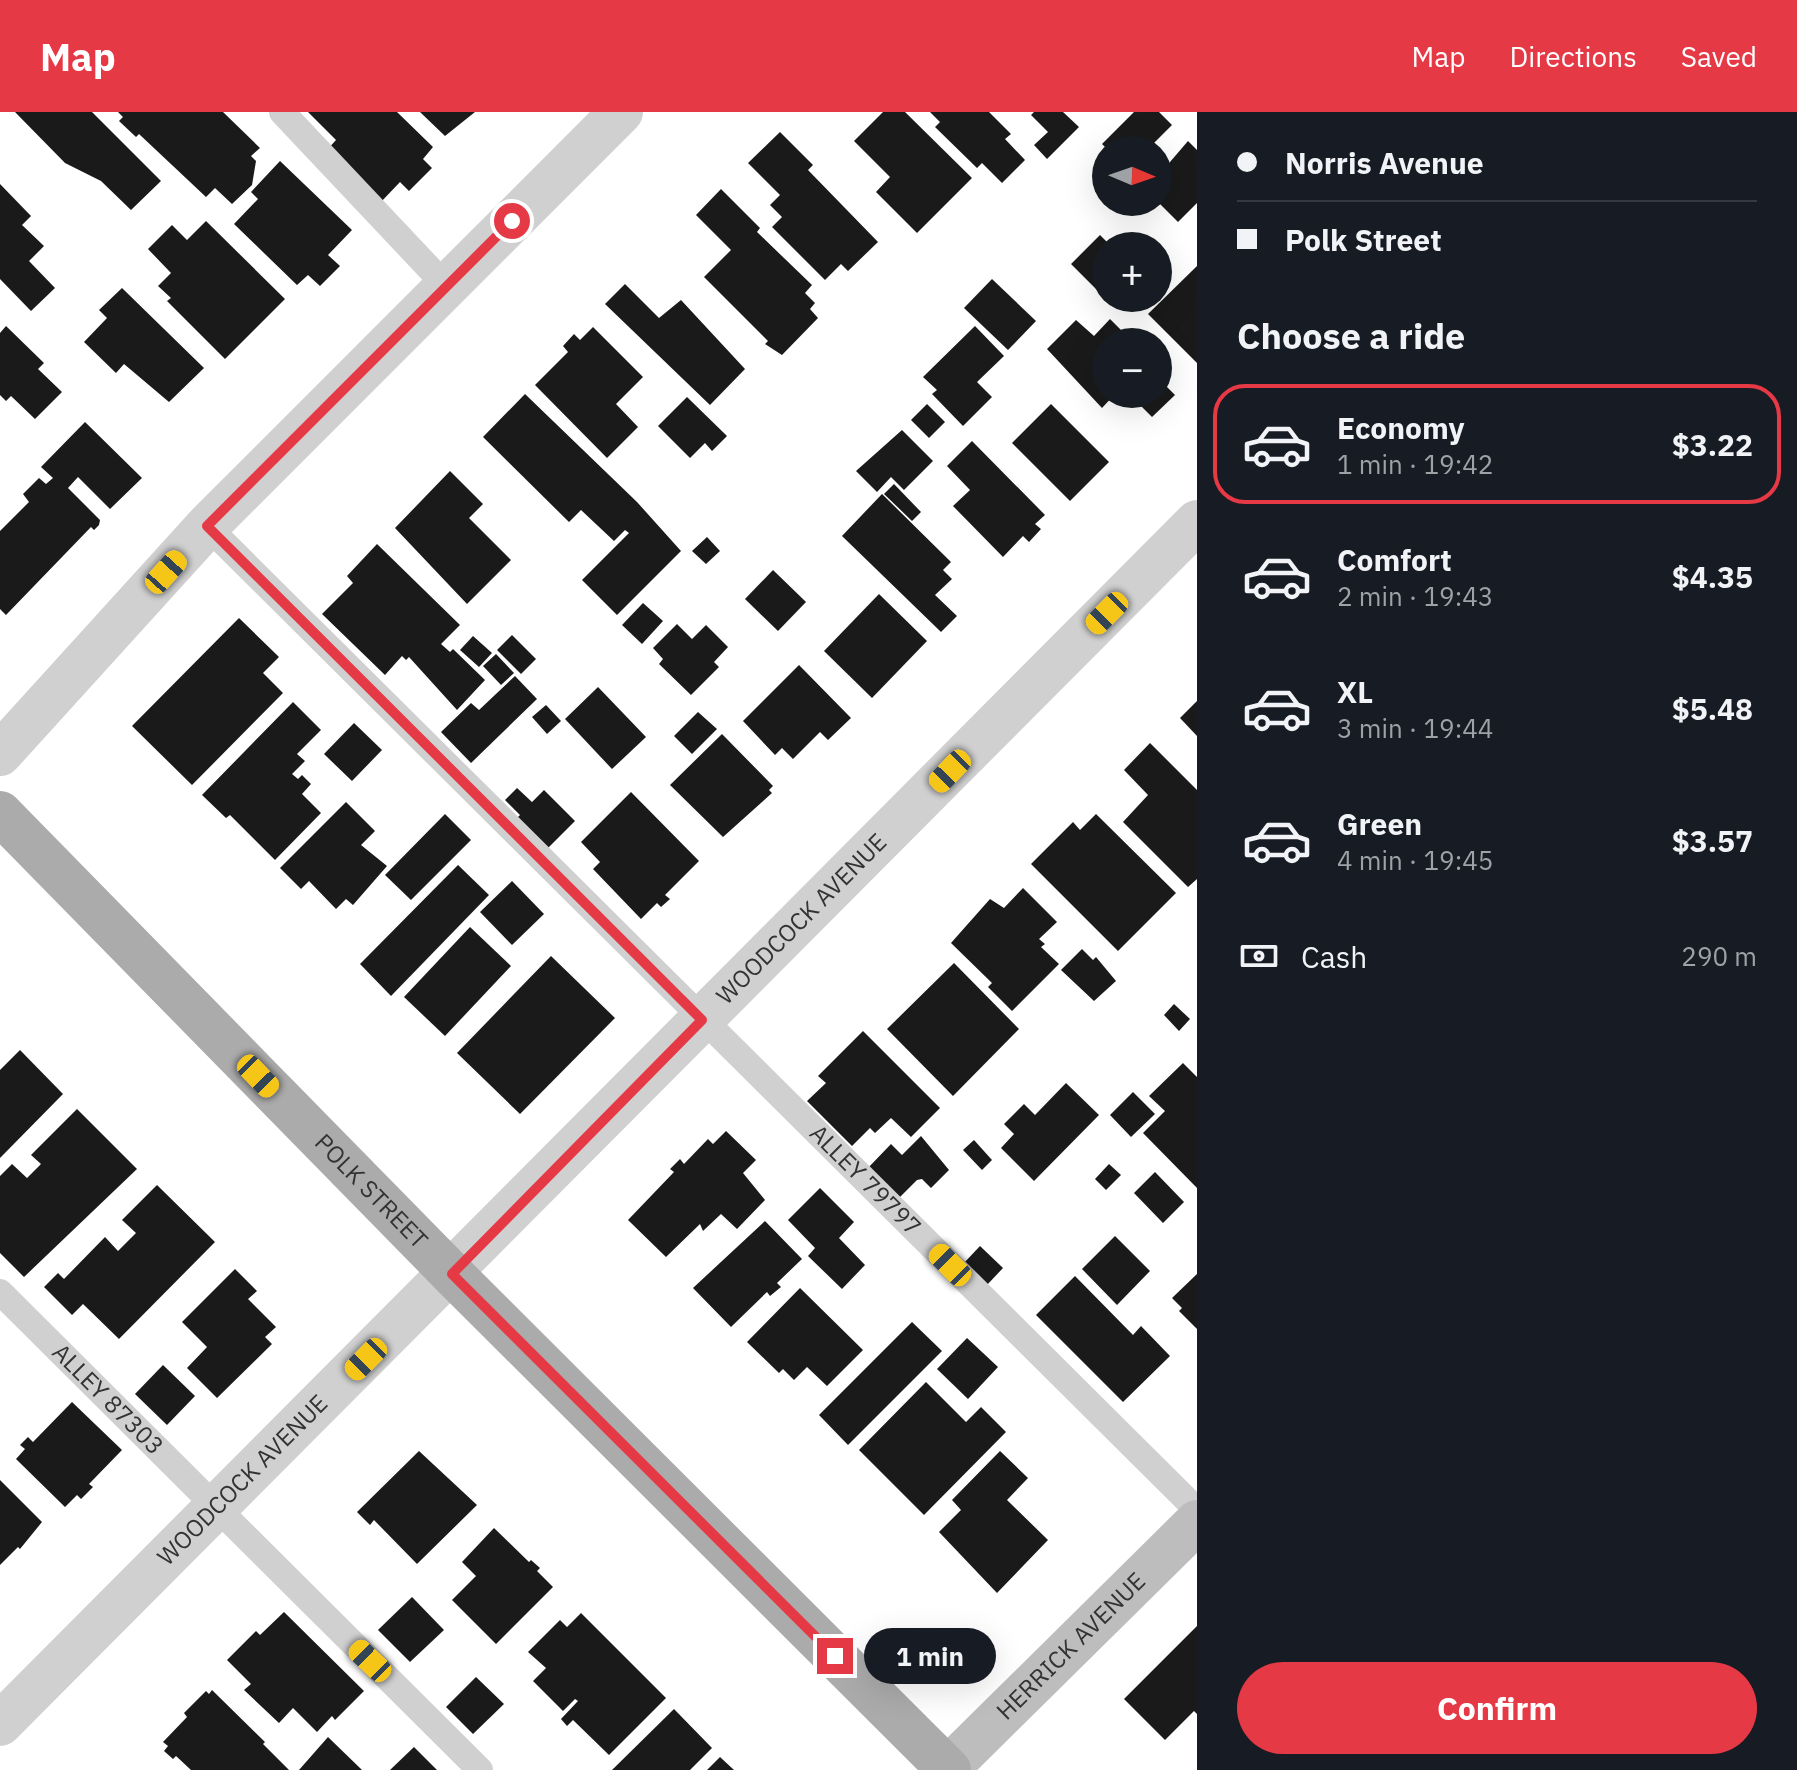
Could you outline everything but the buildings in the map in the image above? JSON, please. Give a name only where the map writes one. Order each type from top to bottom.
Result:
[{"type":"main road","name":"POLK STREET","points":[[0,813],[452,1274],[947,1770]]},
{"type":"street","points":[[0,754],[207,526],[621,112]]},
{"type":"street","name":"WOODCOCK AVENUE","points":[[0,1724],[452,1274],[1197,522]]},
{"type":"street","name":"HERRICK AVENUE","points":[[947,1770],[1197,1522]]},
{"type":"lane","points":[[282,112],[447,287]]},
{"type":"lane","name":"ALLEY 79797","points":[[207,526],[1197,1510]]},
{"type":"lane","name":"ALLEY 87303","points":[[0,1292],[480,1770]]},
{"type":"route","points":[[512,221],[207,526],[702,1020],[452,1274],[835,1656]]}]
